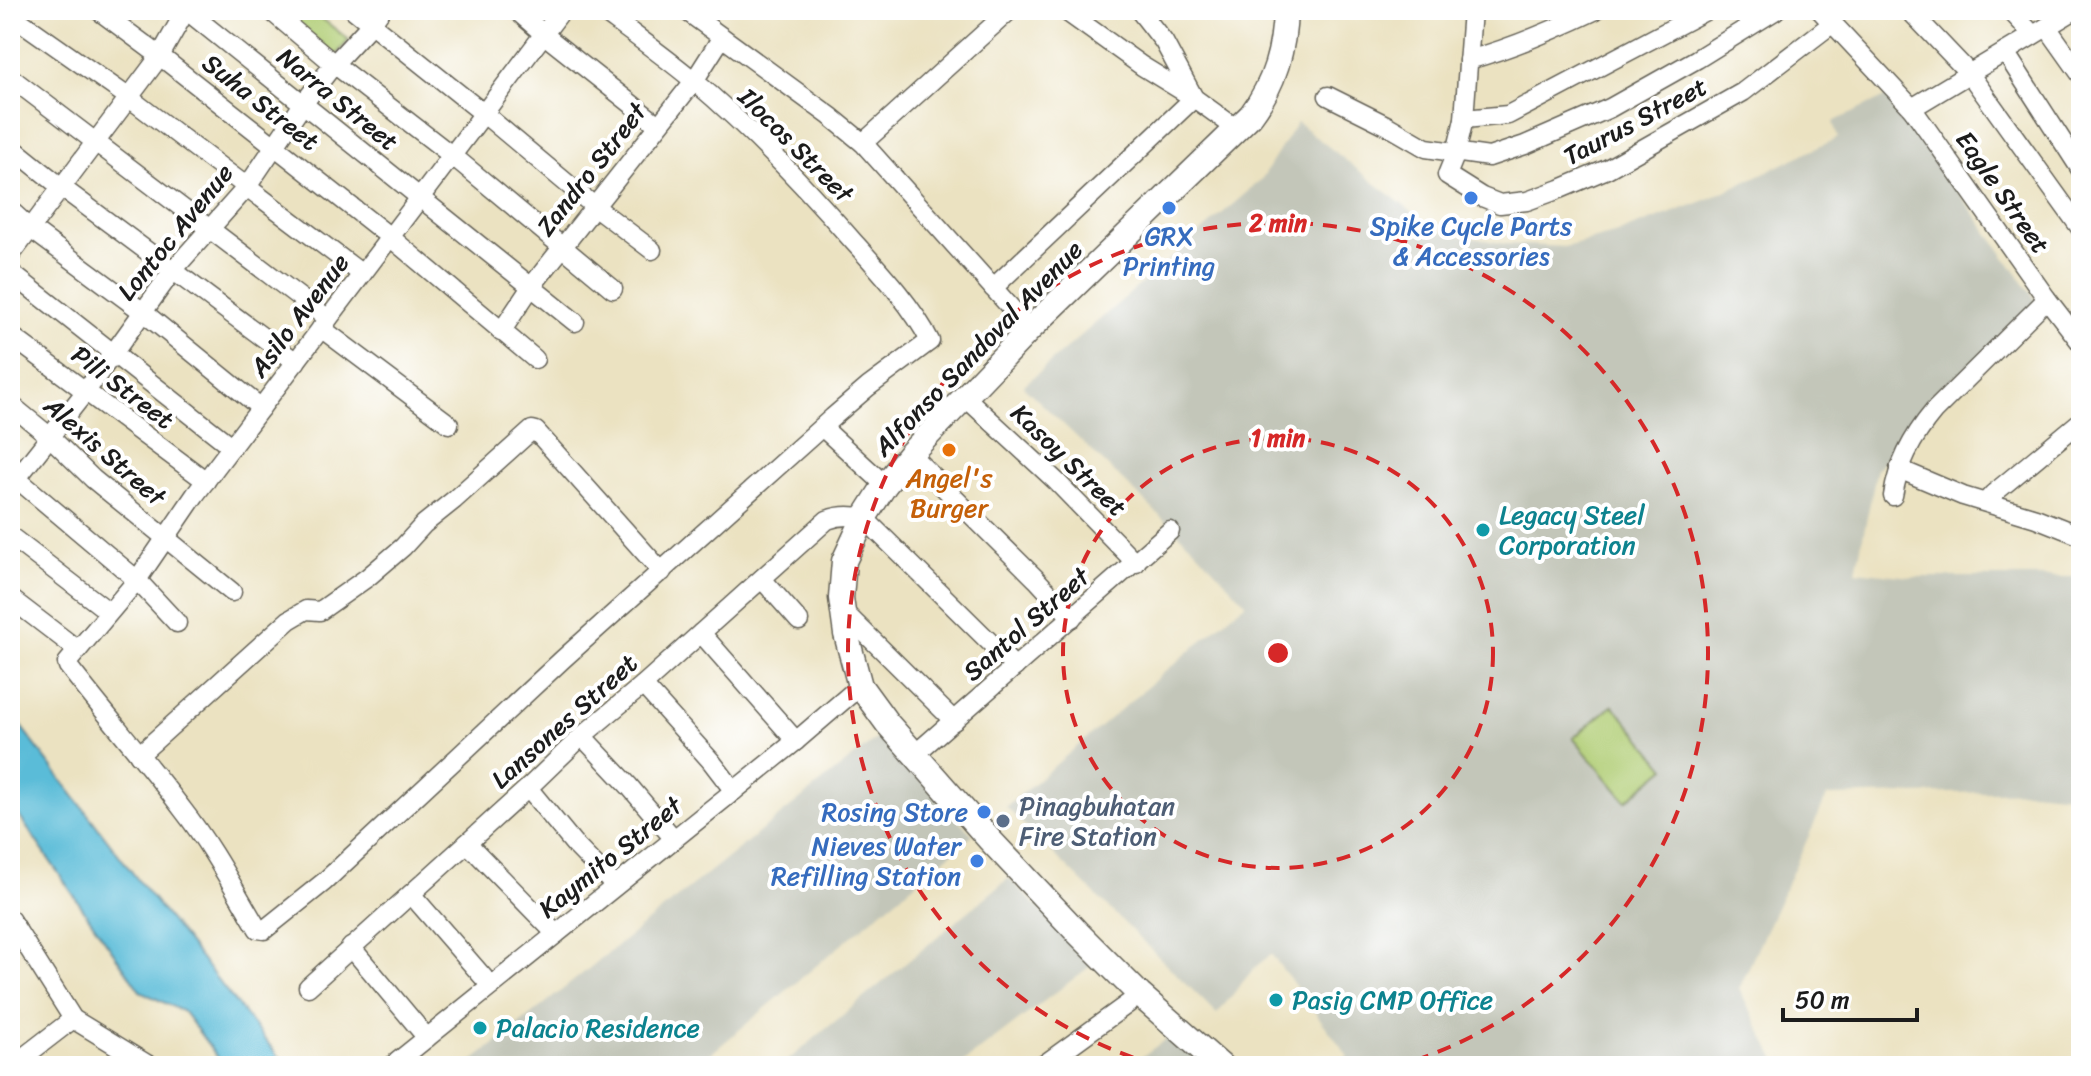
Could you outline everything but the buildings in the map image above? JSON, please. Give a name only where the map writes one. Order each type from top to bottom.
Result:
[{"type":"main road","name":"Alfonso Sandoval Avenue","points":[[1221,1066],[1140,995],[1077,932],[990,840],[887,723],[860,686],[846,634],[841,598],[844,561],[864,518],[910,454],[1030,329],[1237,129],[1261,102],[1273,79],[1282,50],[1285,10]]},
{"type":"street","name":"Suha Street","points":[[98,10],[390,237],[535,359]]},
{"type":"street","points":[[10,256],[160,56],[186,10]]},
{"type":"street","name":"Narra Street","points":[[186,10],[575,322]]},
{"type":"street","points":[[270,10],[613,289]]},
{"type":"street","points":[[354,10],[376,17],[483,113],[652,250]]},
{"type":"street","points":[[516,10],[658,125]]},
{"type":"street","name":"Asilo Avenue","points":[[78,650],[137,580],[206,481],[562,10]]},
{"type":"street","name":"Ilocos Street","points":[[601,10],[694,81],[763,145],[886,279],[930,340],[822,427]]},
{"type":"street","points":[[685,10],[708,17],[722,37],[863,143],[1030,329]]},
{"type":"street","points":[[863,143],[1010,10]]},
{"type":"street","points":[[1064,10],[1237,129]]},
{"type":"street","points":[[1139,10],[1164,42],[1194,98]]},
{"type":"street","points":[[1456,153],[1464,119],[1472,10]]},
{"type":"street","points":[[1468,60],[1538,37],[1596,10]]},
{"type":"street","points":[[1464,119],[1508,115],[1707,10]]},
{"type":"street","points":[[1328,96],[1426,148],[1489,157],[1610,108],[1776,10]]},
{"type":"street","points":[[1909,10],[1969,73],[2081,229]]},
{"type":"street","points":[[2010,10],[2040,31],[2081,75]]},
{"type":"street","points":[[1912,108],[2079,10]]},
{"type":"street","points":[[10,14],[128,97],[362,274]]},
{"type":"street","name":"Taurus Street","points":[[1456,153],[1447,175],[1482,197],[1500,204],[1527,201],[1560,189],[1607,169],[1743,92],[1826,16]]},
{"type":"street","name":"Eagle Street","points":[[1826,16],[1912,108],[2081,343]]},
{"type":"street","name":"Lontoc Avenue","points":[[12,479],[86,391],[174,269],[247,187],[334,64],[376,17]]},
{"type":"street","name":"Zandro Street","points":[[501,332],[531,287],[694,81],[722,37]]},
{"type":"street","points":[[2005,52],[2081,170]]},
{"type":"street","points":[[10,77],[209,229],[449,424]]},
{"type":"street","points":[[993,288],[1194,98]]},
{"type":"street","points":[[10,146],[296,362]]},
{"type":"street","points":[[10,210],[261,408]]},
{"type":"street","points":[[10,272],[232,447]]},
{"type":"street","points":[[1893,496],[1905,453],[1920,427],[2047,299]]},
{"type":"street","name":"Pili Street","points":[[10,335],[206,481]]},
{"type":"street","name":"Kasoy Street","points":[[964,396],[1056,481],[1136,563]]},
{"type":"street","name":"Alexis Street","points":[[10,404],[49,436],[93,479],[232,592]]},
{"type":"street","points":[[1986,502],[2081,421]]},
{"type":"street","points":[[10,598],[78,650],[69,659],[68,666],[184,810],[218,860],[258,929],[264,930],[324,882],[563,659],[822,427],[885,485]]},
{"type":"street","points":[[139,755],[289,620],[306,610],[320,611],[368,577],[532,430],[662,572]]},
{"type":"street","points":[[910,454],[1072,618]]},
{"type":"street","points":[[1899,469],[1963,496],[2036,518],[2081,536]]},
{"type":"street","points":[[12,479],[137,580],[177,623]]},
{"type":"street","name":"Lansones Street","points":[[308,987],[582,736],[827,520],[836,516],[864,518]]},
{"type":"street","points":[[864,518],[1015,667]]},
{"type":"street","name":"Santol Street","points":[[914,755],[1170,531]]},
{"type":"street","points":[[10,536],[109,612]]},
{"type":"street","points":[[762,579],[799,621]]},
{"type":"street","points":[[844,612],[954,721]]},
{"type":"street","points":[[701,633],[796,741]]},
{"type":"street","points":[[643,685],[734,791]]},
{"type":"street","name":"Kaymito Street","points":[[392,1066],[860,686]]},
{"type":"street","points":[[582,736],[674,839]]},
{"type":"street","points":[[528,788],[575,845],[615,886]]},
{"type":"street","points":[[467,843],[556,934]]},
{"type":"street","points":[[411,894],[491,986]]},
{"type":"street","points":[[10,919],[73,1019],[148,1065]]},
{"type":"street","points":[[351,947],[427,1038]]},
{"type":"street","points":[[1042,1066],[1140,995]]},
{"type":"street","points":[[12,1066],[73,1019]]},
{"type":"shaded area","points":[[1890,95],[2042,309],[1877,468],[1856,571],[1911,577],[2081,577],[2081,796],[2032,791],[1827,796],[1739,989],[1779,1066],[1335,1066],[1348,1056],[1271,954],[1254,968],[1217,1014],[1006,807],[1246,603],[1195,549],[1023,386],[1261,180],[1297,122],[1436,231],[1506,244],[1565,247],[1618,233],[1706,200],[1838,138],[1833,122]]},
{"type":"shaded area","points":[[881,735],[973,835],[696,1066],[467,1066]]},
{"type":"shaded area","points":[[1009,878],[1093,964],[959,1066],[781,1066]]},
{"type":"shaded area","points":[[1173,1034],[1206,1066],[1129,1066]]},
{"type":"green space","points":[[307,10],[349,40],[333,59],[293,27]]},
{"type":"green space","points":[[1613,705],[1666,768],[1626,801],[1573,738]]},
{"type":"water","points":[[10,712],[286,1066],[224,1066],[184,1012],[140,991],[10,803]]},
{"type":"place","name":"Spike Cycle Parts & Accessories","points":[[1471,198]]},
{"type":"place","name":"GRX Printing","points":[[1169,208]]},
{"type":"place","name":"Angel's Burger","points":[[949,450]]},
{"type":"place","name":"Legacy Steel Corporation","points":[[1483,530]]},
{"type":"place","name":"Rosing Store","points":[[984,812]]},
{"type":"place","name":"Pinagbuhatan Fire Station","points":[[1003,821]]},
{"type":"place","name":"Nieves Water Refilling Station","points":[[977,861]]},
{"type":"place","name":"Pasig CMP Office","points":[[1276,1000]]},
{"type":"place","name":"Palacio Residence","points":[[480,1028]]}]
